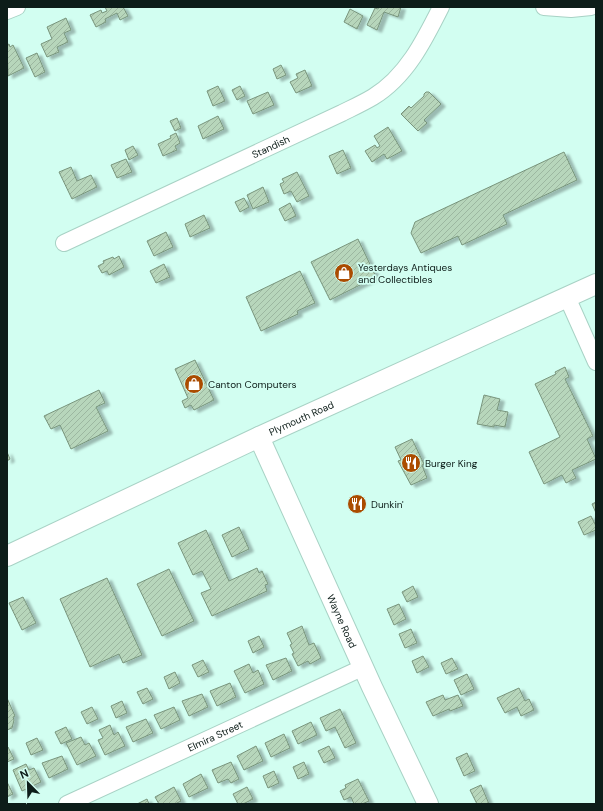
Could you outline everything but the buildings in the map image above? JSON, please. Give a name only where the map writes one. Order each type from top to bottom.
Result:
[{"type":"main road","name":"Plymouth Road","points":[[7,556],[259,438],[596,284]]},
{"type":"main road","name":"Wayne Road","points":[[259,438],[428,804]]},
{"type":"street","points":[[7,11],[17,7]]},
{"type":"street","name":"Standish","points":[[64,243],[374,97],[396,78],[414,57],[441,7]]},
{"type":"street","points":[[544,7],[571,9],[591,7]]},
{"type":"street","points":[[567,297],[596,362]]},
{"type":"street","name":"Elmira Street","points":[[67,804],[364,667]]},
{"type":"place","name":"Yesterdays Antiques and Collectibles","points":[[344,273]]},
{"type":"place","name":"Canton Computers","points":[[194,384]]},
{"type":"place","name":"Burger King","points":[[411,463]]},
{"type":"place","name":"Dunkin'","points":[[357,504]]}]
